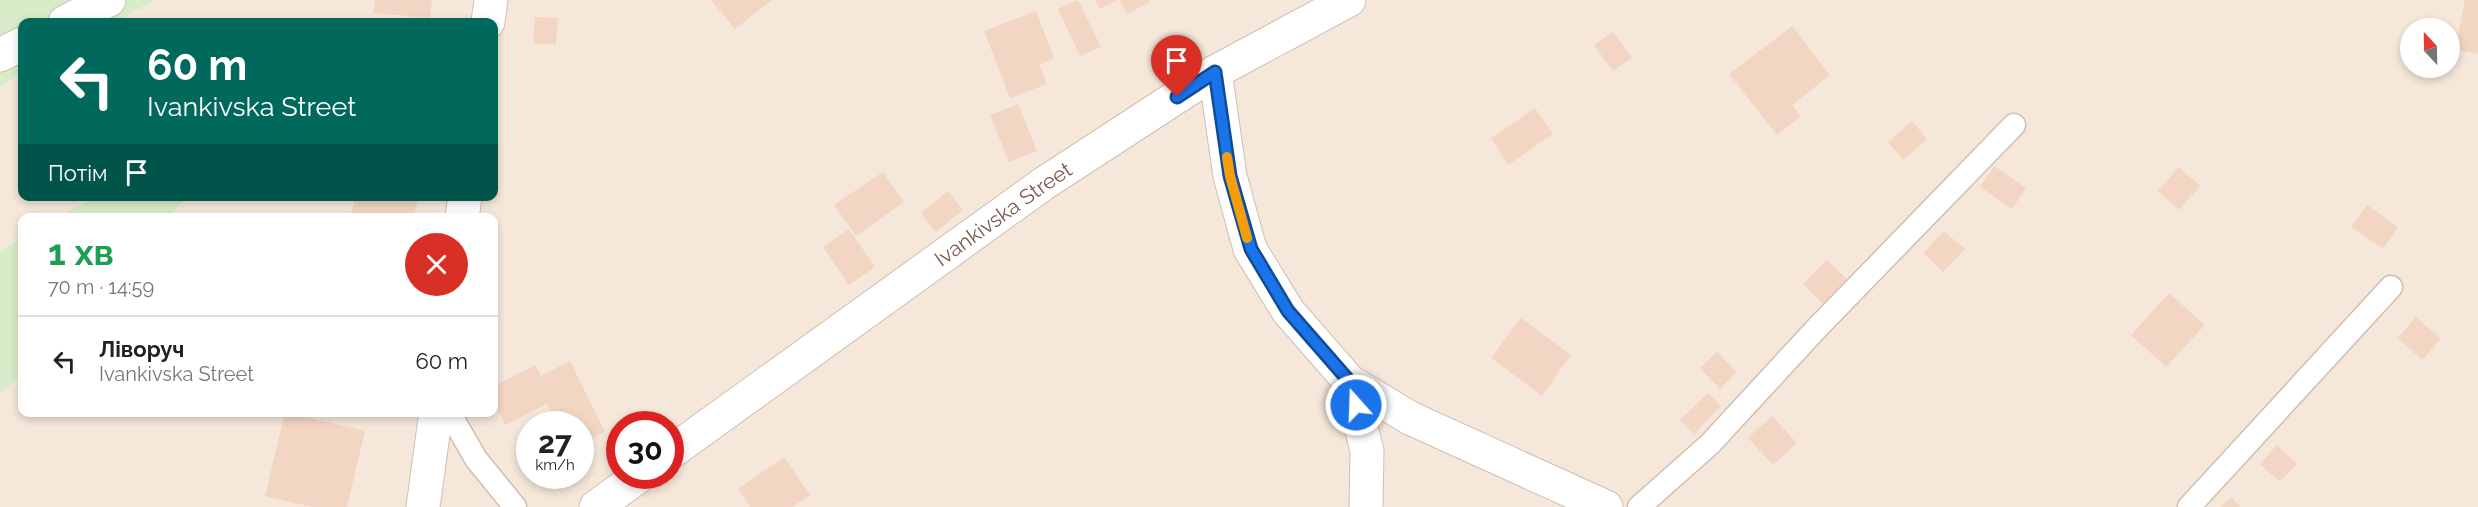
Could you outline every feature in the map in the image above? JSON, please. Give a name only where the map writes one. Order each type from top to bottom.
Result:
[{"type":"street","points":[[73,18],[109,0]]},
{"type":"street","points":[[489,18],[491,0]]},
{"type":"street","name":"Ivankivska Street","points":[[684,443],[1043,184],[1215,72],[1349,0]]},
{"type":"street","points":[[0,55],[18,46]]},
{"type":"street","points":[[1215,72],[1230,176],[1251,249],[1288,311],[1350,382],[1410,418],[1606,507]]},
{"type":"street","points":[[1350,382],[1367,451],[1366,507]]},
{"type":"street","points":[[423,507],[435,417]]},
{"type":"street","points":[[596,507],[621,489]]},
{"type":"lane","points":[[1639,507],[1710,444],[1816,329],[2014,125]]},
{"type":"lane","points":[[2189,507],[2391,287]]},
{"type":"lane","points":[[452,417],[476,459],[515,507]]},
{"type":"shaded area","points":[[155,0],[2478,0],[2478,507],[0,507],[0,394],[18,378],[18,417],[498,417],[498,213],[172,213],[183,201],[498,201],[498,18],[121,18]]},
{"type":"shaded area","points":[[18,75],[18,201],[88,201],[65,213],[18,213],[18,239],[0,251],[0,86]]},
{"type":"green space","points":[[0,0],[155,0],[121,18],[18,18],[18,75],[0,86]]},
{"type":"green space","points":[[87,201],[183,201],[172,213],[65,213]]},
{"type":"green space","points":[[18,239],[18,378],[0,394],[0,251]]},
{"type":"building","points":[[375,0],[432,0],[430,18],[373,13]]},
{"type":"building","points":[[711,0],[772,0],[735,29]]},
{"type":"building","points":[[1078,0],[1101,47],[1080,56],[1058,9]]},
{"type":"building","points":[[1095,0],[1117,0],[1100,9]]},
{"type":"building","points":[[1120,0],[1149,0],[1150,2],[1127,14]]},
{"type":"building","points":[[2465,0],[2478,0],[2478,54],[2460,51],[2460,25]]},
{"type":"building","points":[[1036,11],[1054,58],[1039,65],[1047,84],[1010,98],[984,31]]},
{"type":"building","points":[[535,17],[558,18],[556,45],[533,43]]},
{"type":"building","points":[[1792,26],[1830,75],[1792,105],[1801,116],[1777,135],[1729,74]]},
{"type":"building","points":[[1613,32],[1632,58],[1613,71],[1594,45]]},
{"type":"building","points":[[1018,104],[1037,151],[1009,162],[990,115]]},
{"type":"building","points":[[1535,108],[1553,134],[1508,165],[1491,138]]},
{"type":"building","points":[[1912,121],[1927,139],[1903,160],[1888,142]]},
{"type":"building","points":[[1994,166],[2026,188],[2012,209],[1980,187]]},
{"type":"building","points":[[2179,167],[2200,186],[2179,210],[2158,191]]},
{"type":"building","points":[[883,172],[904,202],[856,236],[834,205]]},
{"type":"building","points":[[948,191],[963,210],[936,232],[921,213]]},
{"type":"building","points":[[355,201],[418,201],[414,213],[351,213]]},
{"type":"building","points":[[2367,205],[2398,227],[2383,249],[2351,227]]},
{"type":"building","points":[[849,229],[875,267],[849,285],[823,247]]},
{"type":"building","points":[[1944,231],[1965,249],[1943,272],[1923,253]]},
{"type":"building","points":[[1827,260],[1847,279],[1823,304],[1803,284]]},
{"type":"building","points":[[2169,293],[2205,325],[2166,367],[2131,335]]},
{"type":"building","points":[[2416,317],[2441,339],[2422,360],[2398,338]]},
{"type":"building","points":[[1521,318],[1571,355],[1542,396],[1491,358]]},
{"type":"building","points":[[1717,352],[1737,372],[1720,389],[1700,368]]},
{"type":"building","points":[[570,361],[605,432],[594,437],[594,411],[550,411],[547,404],[533,411],[516,411],[516,420],[505,425],[498,410],[498,384],[535,365],[541,376]]},
{"type":"building","points":[[1708,393],[1721,406],[1694,434],[1680,420]]},
{"type":"building","points":[[1772,416],[1797,443],[1773,465],[1748,438]]},
{"type":"building","points":[[284,417],[306,417],[365,431],[347,507],[312,507],[265,496]]},
{"type":"building","points":[[2277,445],[2297,464],[2280,482],[2260,464]]},
{"type":"building","points":[[784,457],[810,495],[792,507],[750,507],[738,489]]},
{"type":"building","points":[[2232,497],[2240,507],[2220,507]]},
{"type":"slow traffic","points":[[1227,157],[1247,238]]},
{"type":"route","points":[[1177,97],[1215,72],[1230,176],[1251,249],[1288,311],[1350,382],[1356,405]]}]
